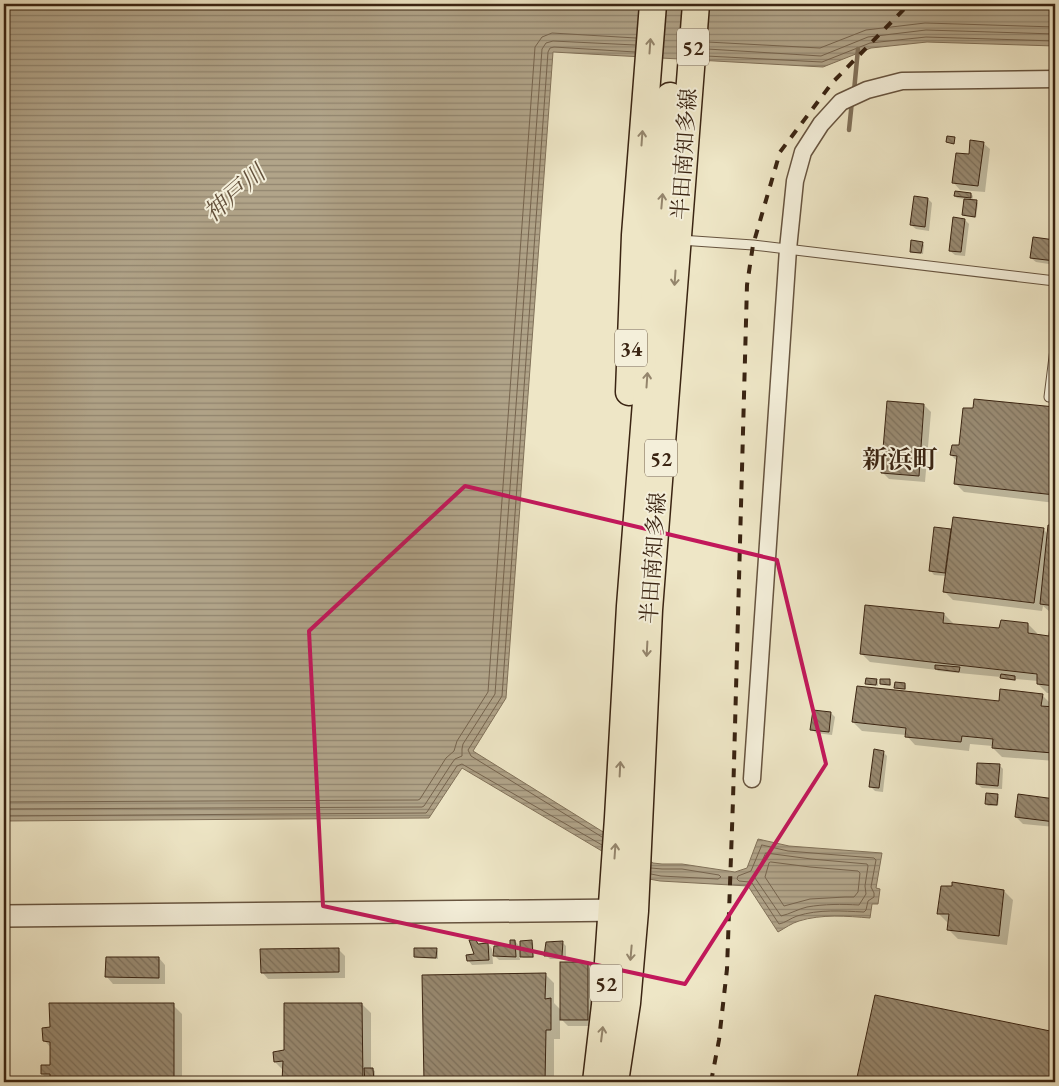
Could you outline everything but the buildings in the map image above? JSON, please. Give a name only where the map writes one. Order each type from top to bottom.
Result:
[{"type":"main road","name":"34","points":[[630,606],[624,528],[635,235],[669,89],[653,4]]},
{"type":"main road","name":"半田南知多線","points":[[628,822],[649,610],[668,239],[669,89],[678,4]]},
{"type":"main road","name":"半田南知多線","points":[[669,89],[696,4]]},
{"type":"main road","name":"半田南知多線","points":[[616,1082],[627,1003],[624,898],[628,822],[630,606],[668,239]]},
{"type":"main road","name":"半田南知多線","points":[[596,1082],[605,1005],[624,898]]},
{"type":"street","points":[[752,779],[788,249],[795,181],[804,152],[821,124],[841,102],[868,90],[902,81],[1055,79]]},
{"type":"street","points":[[4,916],[624,898]]},
{"type":"lane","points":[[668,239],[753,245],[1055,281]]},
{"type":"lane","points":[[1049,398],[1055,349]]},
{"type":"highlighted area","points":[[465,486],[777,560],[826,764],[685,984],[323,906],[309,631]]},
{"type":"water","name":"神戸川","points":[[4,4],[1055,4],[1055,46],[927,42],[871,48],[823,67],[553,52],[506,698],[473,751],[653,863],[682,864],[735,872],[747,868],[758,839],[789,846],[882,853],[876,888],[880,889],[878,904],[872,904],[870,918],[816,917],[796,922],[778,932],[748,886],[649,879],[462,768],[429,818],[4,821]]},
{"type":"waterway","points":[[854,91],[858,49]]},
{"type":"waterway","points":[[849,130],[852,101]]},
{"type":"railway","points":[[711,1082],[719,1040],[727,969],[747,285],[753,245],[780,152],[832,83],[909,4]]},
{"type":"district","name":"新浜町","points":[[900,459]]}]
